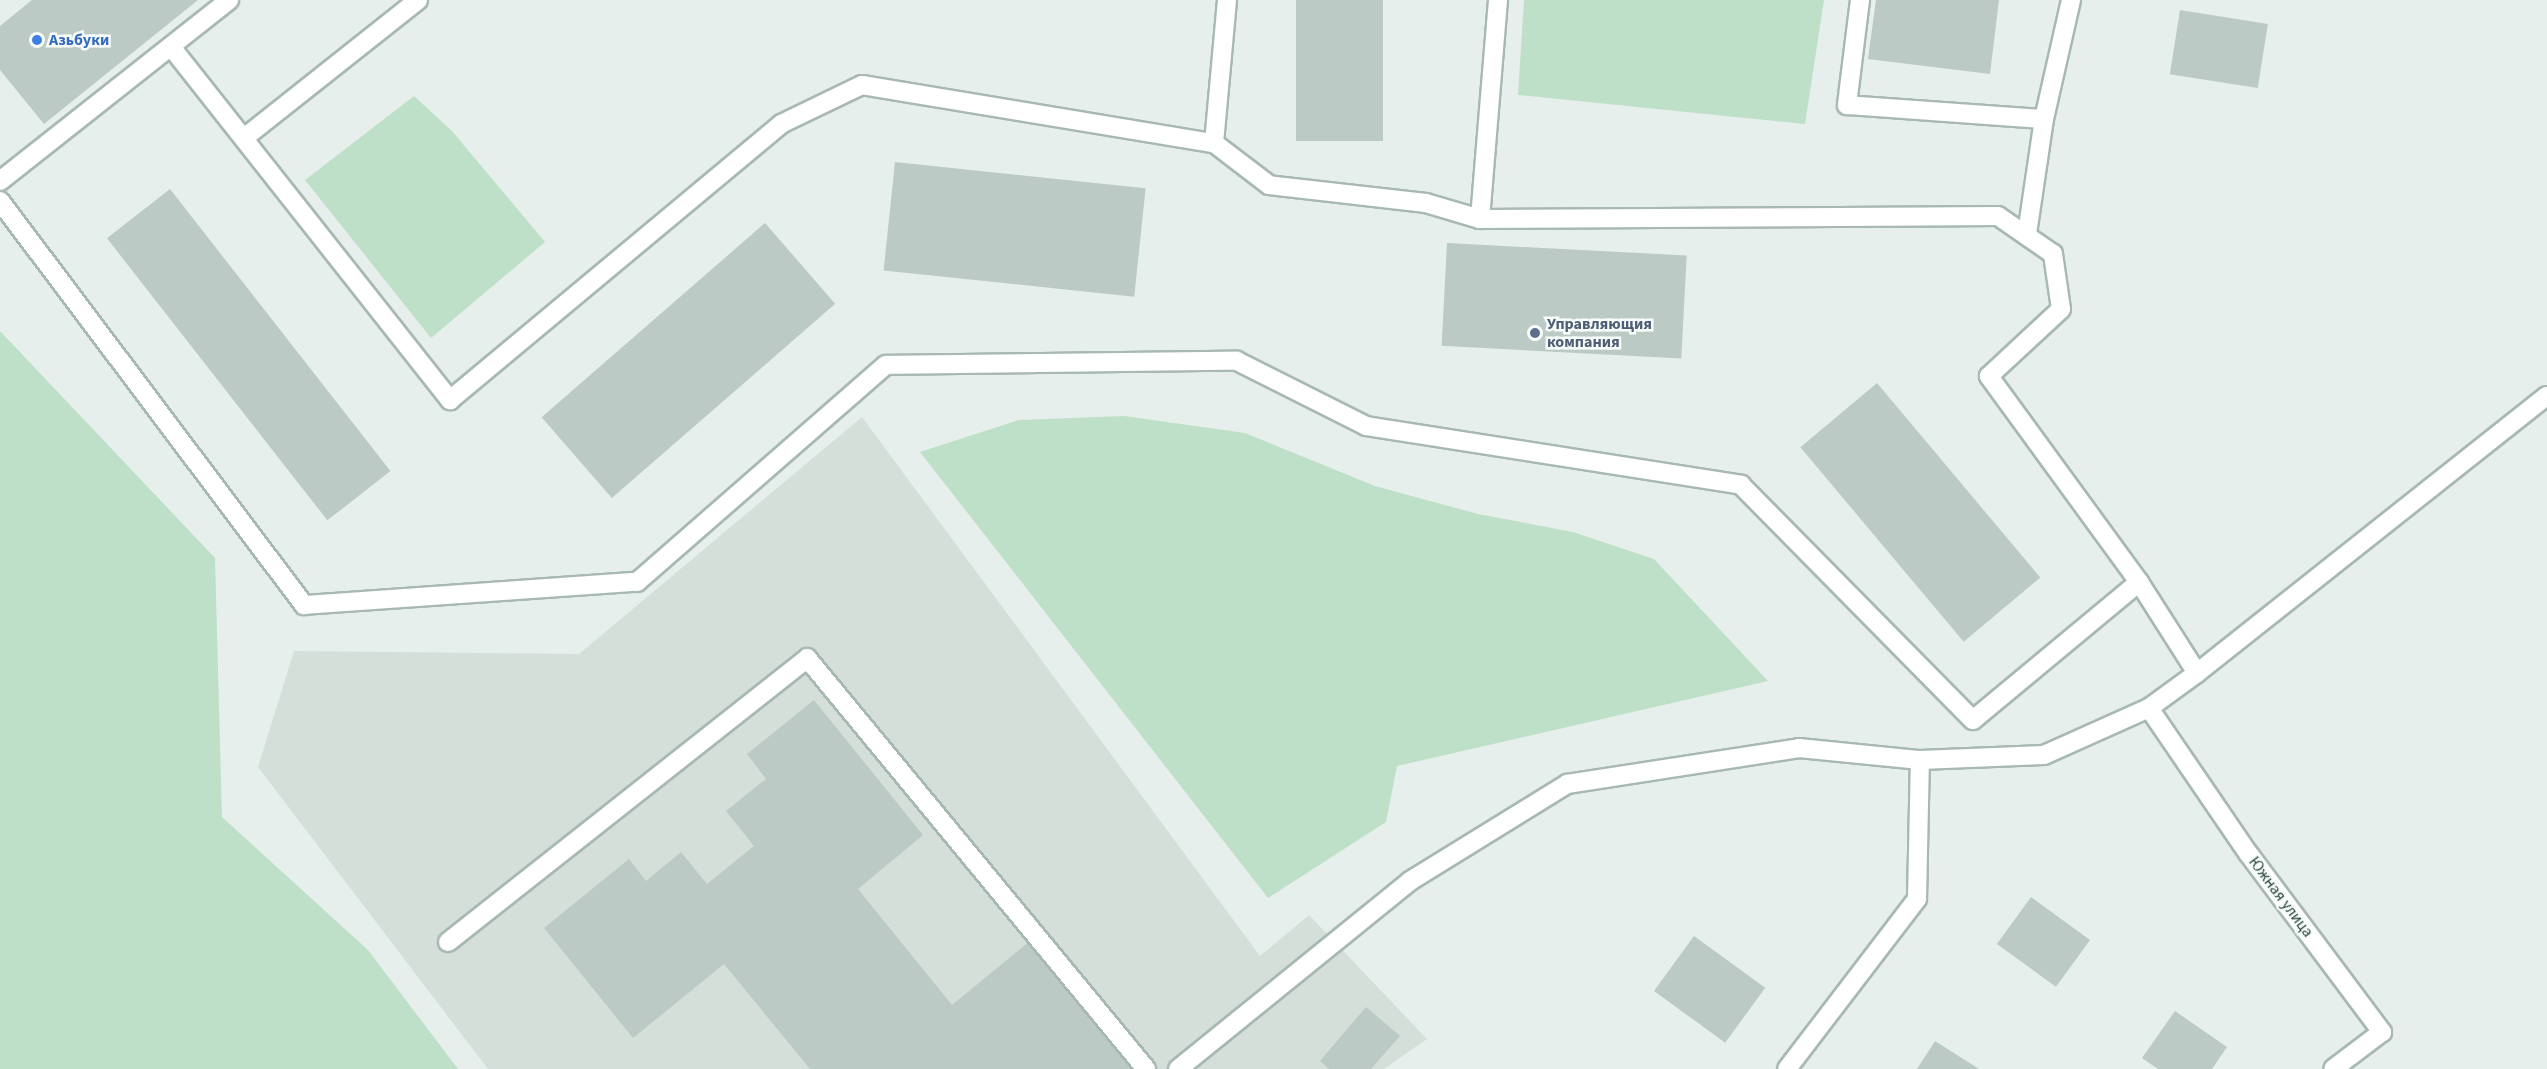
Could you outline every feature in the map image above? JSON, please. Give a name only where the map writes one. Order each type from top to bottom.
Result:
[{"type":"street","points":[[0,181],[172,48],[229,0]]},
{"type":"street","points":[[244,138],[418,0]]},
{"type":"street","points":[[1214,143],[1227,0]]},
{"type":"street","points":[[1480,219],[1498,0]]},
{"type":"street","points":[[1860,0],[1847,105],[2044,119]]},
{"type":"street","points":[[2026,234],[2044,119],[2072,0]]},
{"type":"street","points":[[172,48],[450,400],[781,124],[862,85],[1214,143],[1269,185],[1426,203],[1480,219],[1998,216],[2053,254],[2061,309],[1989,376],[2139,582],[2197,673]]},
{"type":"street","points":[[0,201],[304,605],[637,582],[886,365],[956,364],[1237,361],[1366,426],[1741,485],[1973,720],[2139,582]]},
{"type":"street","points":[[1178,1069],[1410,880],[1567,784],[1800,748],[1920,760],[2044,755],[2149,708],[2197,673],[2547,396]]},
{"type":"street","points":[[448,942],[807,658],[1146,1069]]},
{"type":"street","name":"Южная улица","points":[[2149,708],[2248,854],[2382,1032],[2333,1069]]},
{"type":"street","points":[[1786,1069],[1917,899],[1920,760]]},
{"type":"shaded area","points":[[862,417],[1260,956],[1309,915],[1427,1039],[1384,1069],[488,1069],[258,767],[294,651],[579,654]]},
{"type":"green space","points":[[1524,0],[1824,0],[1805,124],[1518,95]]},
{"type":"green space","points":[[414,96],[452,131],[545,242],[431,338],[305,180]]},
{"type":"green space","points":[[0,331],[215,558],[222,817],[368,950],[458,1069],[0,1069]]},
{"type":"green space","points":[[1124,416],[1245,433],[1375,486],[1478,514],[1573,532],[1654,559],[1768,681],[1397,766],[1386,822],[1268,898],[920,452],[1019,420]]},
{"type":"building","points":[[32,0],[198,0],[44,124],[0,70],[0,26]]},
{"type":"building","points":[[1296,0],[1383,0],[1383,141],[1296,141]]},
{"type":"building","points":[[1876,0],[1999,0],[1990,74],[1868,59]]},
{"type":"building","points":[[2180,10],[2268,24],[2258,88],[2170,74]]},
{"type":"building","points":[[895,162],[1146,188],[1134,297],[884,270]]},
{"type":"building","points":[[170,189],[390,471],[327,520],[107,238]]},
{"type":"building","points":[[765,223],[835,304],[612,498],[542,417]]},
{"type":"building","points":[[1447,243],[1687,256],[1681,358],[1442,346]]},
{"type":"building","points":[[1877,383],[2040,578],[1964,642],[1800,447]]},
{"type":"building","points":[[814,700],[923,835],[858,889],[952,1005],[1030,941],[1134,1069],[810,1069],[724,964],[633,1038],[544,928],[629,859],[646,881],[681,852],[707,884],[754,846],[726,811],[766,779],[747,754]]},
{"type":"building","points":[[2031,897],[2090,940],[2056,987],[1997,944]]},
{"type":"building","points":[[1694,936],[1765,988],[1725,1043],[1654,991]]},
{"type":"building","points":[[1366,1007],[1400,1036],[1371,1069],[1329,1069],[1320,1061]]},
{"type":"building","points":[[2175,1011],[2227,1047],[2212,1069],[2158,1069],[2142,1058]]},
{"type":"building","points":[[1935,1041],[1979,1069],[1917,1069]]},
{"type":"place","name":"Азьбуки","points":[[37,40]]},
{"type":"place","name":"Управляющия компания","points":[[1535,333]]}]
